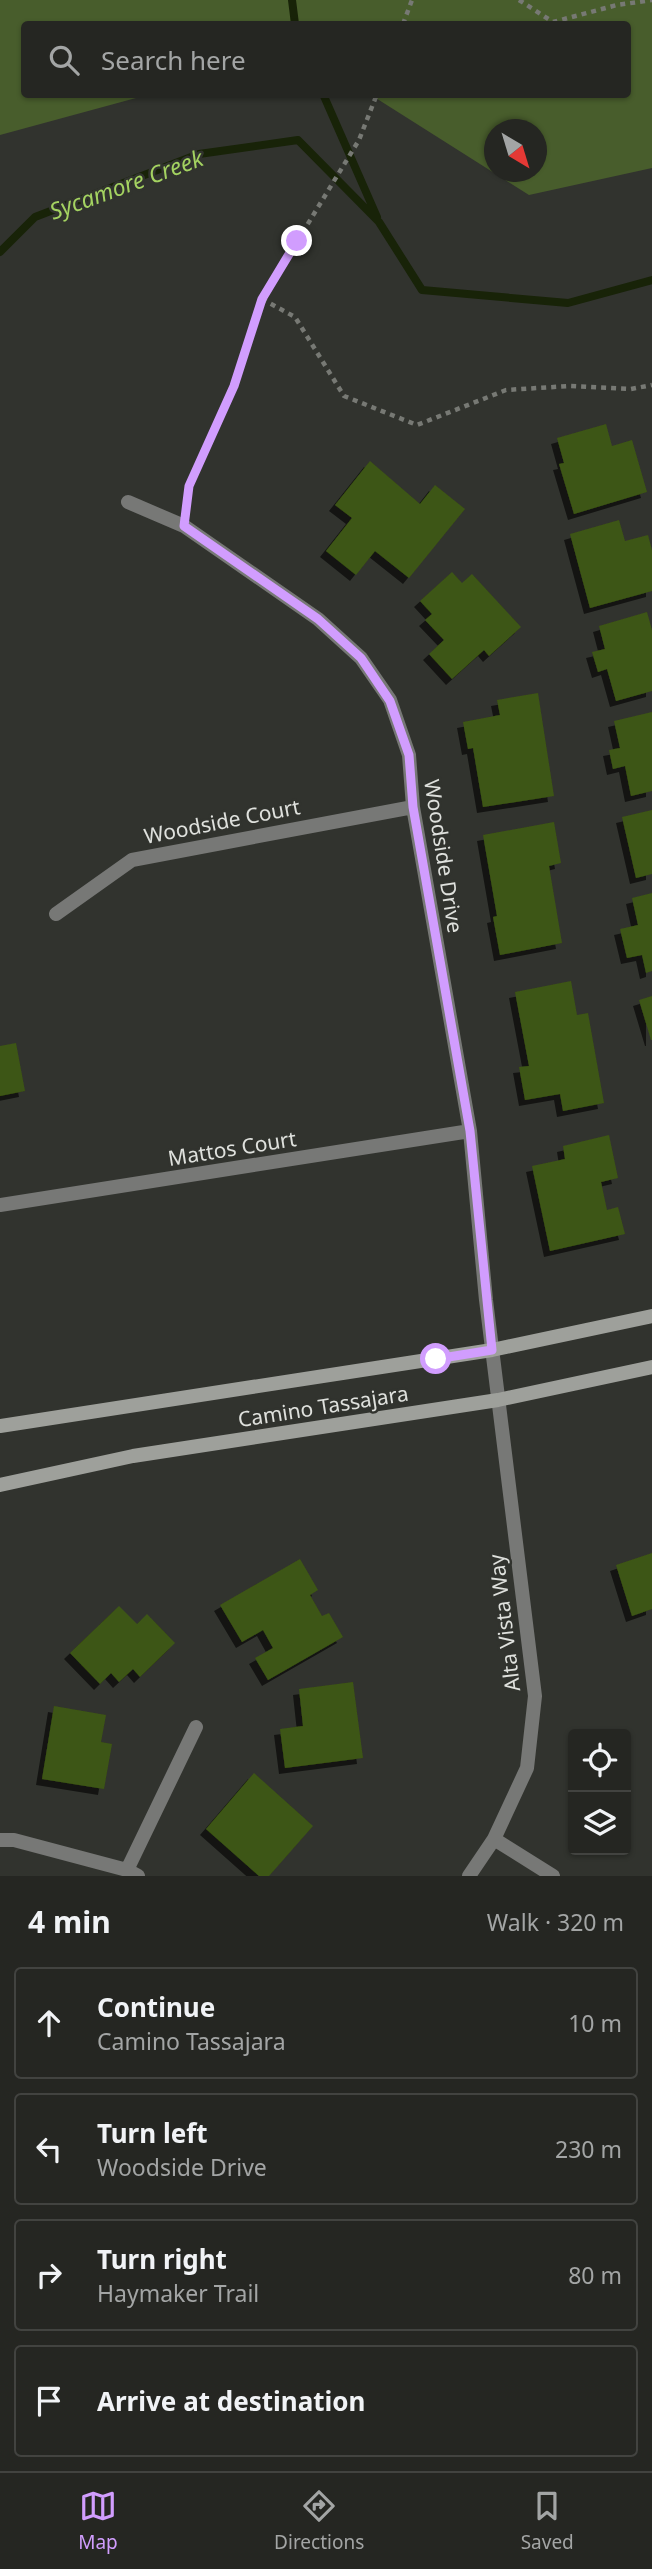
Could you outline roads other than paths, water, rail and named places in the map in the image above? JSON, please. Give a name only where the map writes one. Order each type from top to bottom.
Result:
[{"type":"main road","name":"Camino Tassajara","points":[[0,1426],[492,1350],[652,1316]]},
{"type":"main road","name":"Camino Tassajara","points":[[0,1485],[133,1456],[498,1400],[652,1367]]},
{"type":"street","name":"Woodside Drive","points":[[128,502],[184,526],[318,619],[361,658],[390,701],[409,755],[413,807],[470,1131],[492,1350]]},
{"type":"street","name":"Woodside Court","points":[[56,914],[132,860],[413,807]]},
{"type":"street","name":"Mattos Court","points":[[0,1205],[470,1131]]},
{"type":"street","name":"Alta Vista Way","points":[[469,1876],[494,1839],[527,1768],[535,1696],[492,1350]]},
{"type":"street","points":[[0,1840],[15,1840],[132,1873],[196,1727]]},
{"type":"street","points":[[494,1839],[553,1876]]},
{"type":"waterway","points":[[292,0],[295,21]]},
{"type":"waterway","points":[[325,98],[377,217]]},
{"type":"waterway","name":"Sycamore Creek","points":[[0,252],[35,217],[199,154],[298,140],[379,222],[422,290],[568,303],[652,280]]}]
